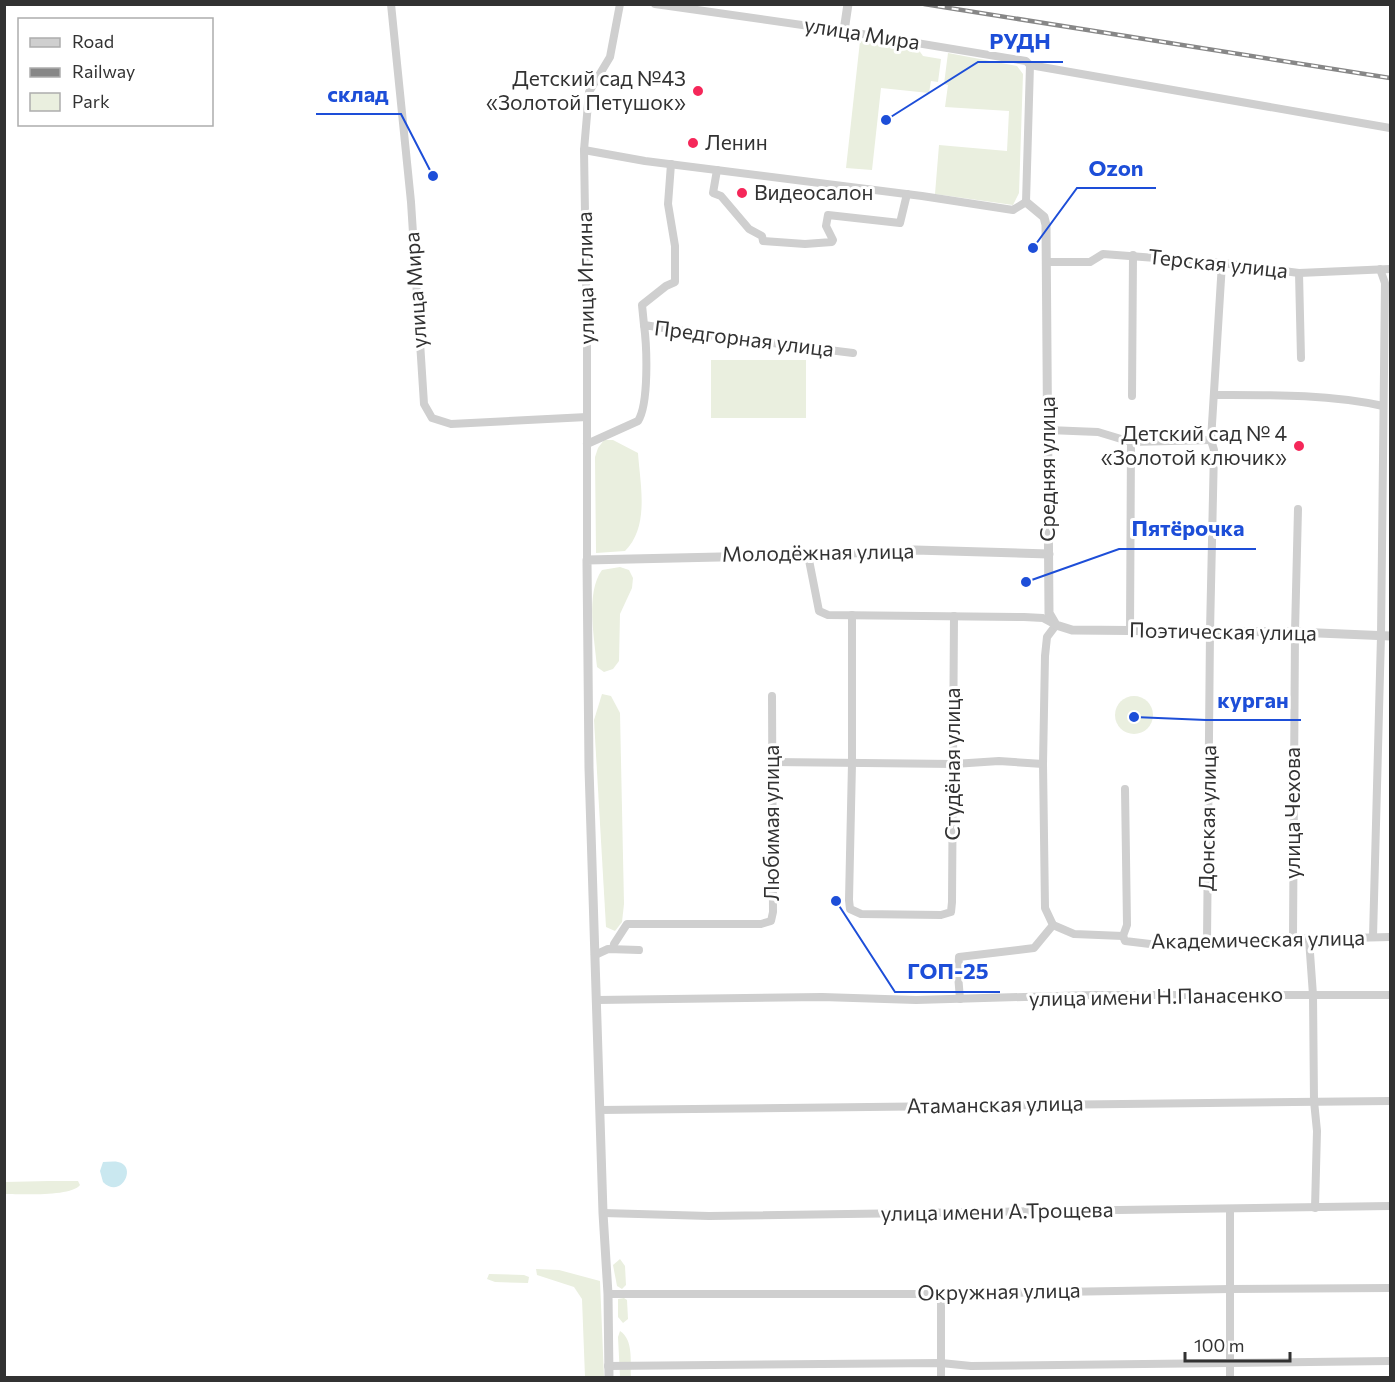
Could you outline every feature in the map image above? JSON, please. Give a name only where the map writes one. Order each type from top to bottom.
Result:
[{"type":"street","name":"улица Мира","points":[[392,4],[411,202],[424,404],[432,418],[451,424],[587,417]]},
{"type":"street","name":"улица Иглина","points":[[587,560],[584,150],[589,92],[610,57],[620,4]]},
{"type":"street","name":"улица Мира","points":[[656,4],[844,31],[1026,61],[1030,65],[1390,128]]},
{"type":"street","points":[[844,31],[848,4]]},
{"type":"street","points":[[584,150],[671,164],[908,194],[1013,210],[1026,202],[1030,65]]},
{"type":"street","points":[[644,325],[642,305],[666,286],[675,282],[675,246],[668,204],[671,164]]},
{"type":"street","points":[[717,170],[713,194],[722,196],[749,229],[762,236],[763,241],[805,244],[832,242],[826,226],[828,215],[900,223],[908,194]]},
{"type":"street","name":"Средняя улица","points":[[1026,202],[1044,217],[1046,225],[1049,613],[1056,625]]},
{"type":"street","name":"Терская улица","points":[[1047,262],[1089,262],[1103,254],[1222,263],[1299,273],[1390,269]]},
{"type":"street","points":[[1132,255],[1132,396]]},
{"type":"street","name":"Донская улица","points":[[1207,942],[1214,450],[1211,440],[1222,263]]},
{"type":"street","points":[[1372,937],[1386,636],[1387,443],[1383,406],[1385,284],[1380,269]]},
{"type":"street","points":[[1299,273],[1301,358]]},
{"type":"street","name":"Предгорная улица","points":[[587,444],[638,421],[643,414],[646,365],[644,325],[853,353]]},
{"type":"street","points":[[1214,395],[1306,396],[1358,400],[1383,406]]},
{"type":"street","points":[[1048,430],[1098,432],[1131,442],[1211,440]]},
{"type":"street","points":[[1130,631],[1131,442]]},
{"type":"street","name":"улица Чехова","points":[[1293,937],[1298,509]]},
{"type":"street","name":"Молодёжная улица","points":[[587,560],[915,550],[1049,554]]},
{"type":"street","points":[[808,555],[819,610],[828,615],[1024,617],[1043,618],[1056,625],[1047,637],[1045,656],[1042,764],[1045,908],[1053,925],[1034,948],[959,957],[960,999]]},
{"type":"street","points":[[587,560],[589,768],[609,1377]]},
{"type":"street","points":[[852,615],[852,763]]},
{"type":"street","name":"Студёная улица","points":[[852,763],[850,909],[861,914],[941,915],[951,912],[954,616]]},
{"type":"street","name":"Поэтическая улица","points":[[1056,625],[1072,630],[1295,632],[1386,636]]},
{"type":"street","name":"Любимая улица","points":[[613,949],[627,924],[761,924],[771,921],[773,912],[772,696]]},
{"type":"street","points":[[772,762],[954,764],[999,761],[1042,764]]},
{"type":"street","points":[[1124,939],[1127,925],[1125,789]]},
{"type":"street","name":"Академическая улица","points":[[1053,925],[1074,934],[1150,944],[1293,937],[1309,939],[1390,937]]},
{"type":"street","points":[[1309,939],[1317,1131],[1315,1208]]},
{"type":"street","points":[[595,955],[613,949],[639,950]]},
{"type":"street","name":"улица имени Н.Панасенко","points":[[597,1000],[822,997],[960,999],[1093,995],[1390,995]]},
{"type":"street","name":"Атаманская улица","points":[[600,1110],[1390,1101]]},
{"type":"street","name":"улица имени А.Трощева","points":[[603,1214],[709,1216],[1390,1206]]},
{"type":"street","points":[[1230,1209],[1230,1377]]},
{"type":"street","name":"Окружная улица","points":[[608,1294],[941,1294],[1390,1288]]},
{"type":"street","points":[[941,1294],[941,1377]]},
{"type":"street","points":[[609,1366],[941,1363],[971,1366],[1390,1361]]},
{"type":"green space","points":[[860,41],[918,49],[923,56],[941,59],[938,82],[931,81],[929,93],[881,88],[872,170],[846,168]]},
{"type":"green space","points":[[948,53],[1017,66],[1023,74],[1019,193],[1013,205],[935,194],[939,145],[1007,151],[1009,111],[945,107],[948,85],[944,84]]},
{"type":"green space","points":[[711,360],[806,360],[806,418],[711,418]]},
{"type":"green space","points":[[604,440],[613,440],[638,453],[642,504],[638,530],[625,551],[596,553],[595,457]]},
{"type":"green space","points":[[620,567],[629,570],[633,578],[632,588],[620,614],[619,661],[613,669],[604,672],[597,667],[592,604],[597,580],[602,570]]},
{"type":"green space","points":[[602,694],[611,696],[620,713],[624,904],[622,922],[615,931],[606,927],[594,720]]},
{"type":"green space","points":[[1134,696],[1148,701],[1153,715],[1148,729],[1134,734],[1120,729],[1115,715],[1120,701]]},
{"type":"green space","points":[[78,1181],[80,1185],[75,1189],[56,1193],[5,1194],[5,1182]]},
{"type":"green space","points":[[620,1259],[625,1266],[626,1285],[622,1289],[617,1286],[613,1265]]},
{"type":"green space","points":[[536,1269],[559,1270],[600,1281],[604,1377],[585,1377],[582,1299],[574,1287],[537,1275]]},
{"type":"green space","points":[[489,1274],[529,1277],[528,1283],[495,1282],[487,1279]]},
{"type":"green space","points":[[618,1299],[627,1300],[628,1319],[623,1323],[618,1317]]},
{"type":"green space","points":[[620,1331],[629,1346],[631,1377],[620,1377],[618,1337]]},
{"type":"water","points":[[103,1162],[116,1162],[124,1165],[127,1175],[121,1185],[110,1186],[103,1182],[100,1171]]},
{"type":"railway","points":[[924,4],[1390,78]]},
{"type":"place","name":"Детский сад №43 «Золотой Петушок»","points":[[698,91]]},
{"type":"place","name":"РУДН","points":[[886,120]]},
{"type":"place","name":"Ленин","points":[[693,143]]},
{"type":"place","name":"склад","points":[[433,176]]},
{"type":"place","name":"Видеосалон","points":[[742,193]]},
{"type":"place","name":"Ozon","points":[[1033,248]]},
{"type":"place","name":"Детский сад № 4 «Золотой ключик»","points":[[1299,446]]},
{"type":"place","name":"Пятёрочка","points":[[1026,582]]},
{"type":"place","name":"курган","points":[[1134,717]]},
{"type":"place","name":"ГОП-25","points":[[836,901]]}]
